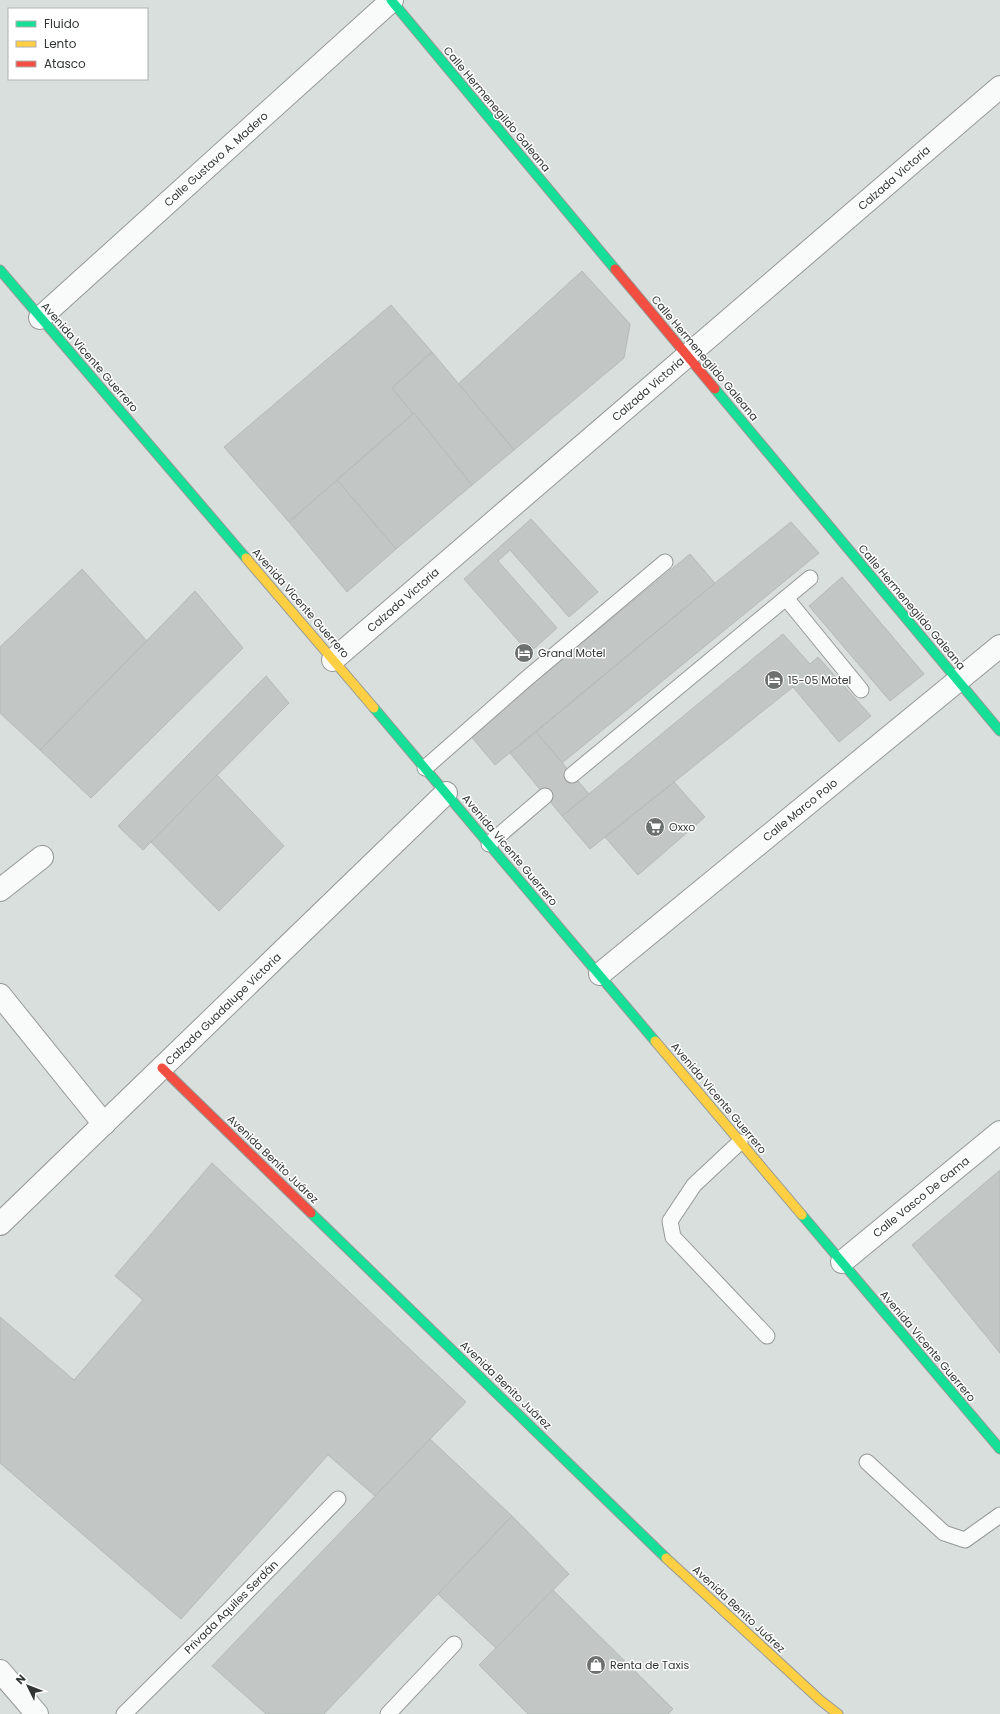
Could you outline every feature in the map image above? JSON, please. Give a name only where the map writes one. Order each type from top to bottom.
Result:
[{"type":"street","name":"Calle Gustavo A. Madero","points":[[40,318],[391,0]]},
{"type":"street","name":"Calle Hermenegildo Galeana","points":[[391,0],[1000,731]]},
{"type":"street","name":"Calzada Victoria","points":[[333,660],[1000,88]]},
{"type":"street","name":"Avenida Vicente Guerrero","points":[[0,270],[600,974],[740,1142],[1000,1448]]},
{"type":"street","name":"Calle Marco Polo","points":[[600,974],[1000,646]]},
{"type":"street","name":"Calzada Guadalupe Victoria","points":[[0,1224],[446,794]]},
{"type":"street","points":[[0,890],[42,857]]},
{"type":"street","points":[[0,995],[104,1124]]},
{"type":"street","name":"Avenida Benito Juárez","points":[[162,1068],[694,1585],[820,1700],[838,1714]]},
{"type":"street","name":"Calle Vasco De Gama","points":[[842,1262],[1000,1132]]},
{"type":"street","points":[[0,1671],[37,1714]]},
{"type":"lane","points":[[425,768],[525,680],[665,562]]},
{"type":"lane","points":[[572,775],[810,578]]},
{"type":"lane","points":[[786,598],[861,690]]},
{"type":"lane","points":[[489,844],[545,796]]},
{"type":"lane","points":[[740,1142],[694,1185],[670,1221],[673,1237],[767,1336]]},
{"type":"lane","points":[[867,1462],[944,1533],[965,1540],[1000,1515]]},
{"type":"lane","name":"Privada Aquiles Serdán","points":[[124,1714],[229,1610],[338,1498]]},
{"type":"lane","points":[[388,1714],[454,1644]]},
{"type":"building","points":[[582,271],[630,324],[624,358],[514,450],[458,384]]},
{"type":"building","points":[[391,305],[432,352],[392,388],[414,413],[289,522],[224,447]]},
{"type":"building","points":[[432,352],[514,450],[472,485],[392,388]]},
{"type":"building","points":[[414,413],[472,485],[396,549],[337,480]]},
{"type":"building","points":[[337,480],[396,549],[347,592],[289,522]]},
{"type":"building","points":[[531,519],[598,592],[569,617],[510,550],[498,561],[557,628],[529,653],[464,579]]},
{"type":"building","points":[[791,522],[819,553],[562,763],[536,732],[715,583]]},
{"type":"building","points":[[690,554],[715,583],[495,765],[470,735]]},
{"type":"building","points":[[82,569],[147,641],[40,750],[0,713],[0,647]]},
{"type":"building","points":[[842,577],[924,674],[890,701],[809,606]]},
{"type":"building","points":[[195,591],[243,648],[91,798],[40,750]]},
{"type":"building","points":[[783,634],[810,664],[818,657],[871,716],[839,742],[793,687],[590,849],[562,816]]},
{"type":"building","points":[[266,676],[289,703],[143,850],[118,826]]},
{"type":"building","points":[[536,732],[589,794],[562,816],[510,753]]},
{"type":"building","points":[[217,775],[284,846],[219,911],[151,842]]},
{"type":"building","name":"Oxxo","points":[[674,782],[705,817],[638,875],[605,837]]},
{"type":"building","points":[[212,1163],[466,1402],[375,1496],[328,1455],[181,1619],[0,1463],[0,1317],[74,1380],[143,1300],[115,1276]]},
{"type":"building","points":[[1000,1170],[1000,1353],[912,1245]]},
{"type":"building","points":[[430,1439],[512,1516],[324,1714],[266,1714],[212,1666]]},
{"type":"building","points":[[512,1516],[569,1574],[496,1648],[438,1594]]},
{"type":"building","points":[[553,1590],[673,1709],[668,1714],[528,1714],[479,1665]]},
{"type":"traffic: fast","points":[[391,0],[615,269]]},
{"type":"traffic: fast","points":[[0,270],[246,558]]},
{"type":"traffic: fast","points":[[715,389],[1000,731]]},
{"type":"traffic: fast","points":[[374,708],[655,1041]]},
{"type":"traffic: fast","points":[[311,1213],[666,1558]]},
{"type":"traffic: fast","points":[[802,1215],[1000,1449]]},
{"type":"traffic: slow","points":[[246,558],[374,708]]},
{"type":"traffic: slow","points":[[655,1041],[802,1215]]},
{"type":"traffic: slow","points":[[666,1558],[820,1700],[838,1714]]},
{"type":"traffic: jam","points":[[615,269],[715,389]]},
{"type":"traffic: jam","points":[[162,1068],[311,1213]]},
{"type":"place","name":"Grand Motel","points":[[524,653]]},
{"type":"place","name":"15-05 Motel","points":[[774,680]]},
{"type":"place","name":"Oxxo","points":[[655,827]]},
{"type":"place","name":"Renta de Taxis","points":[[596,1665]]}]
